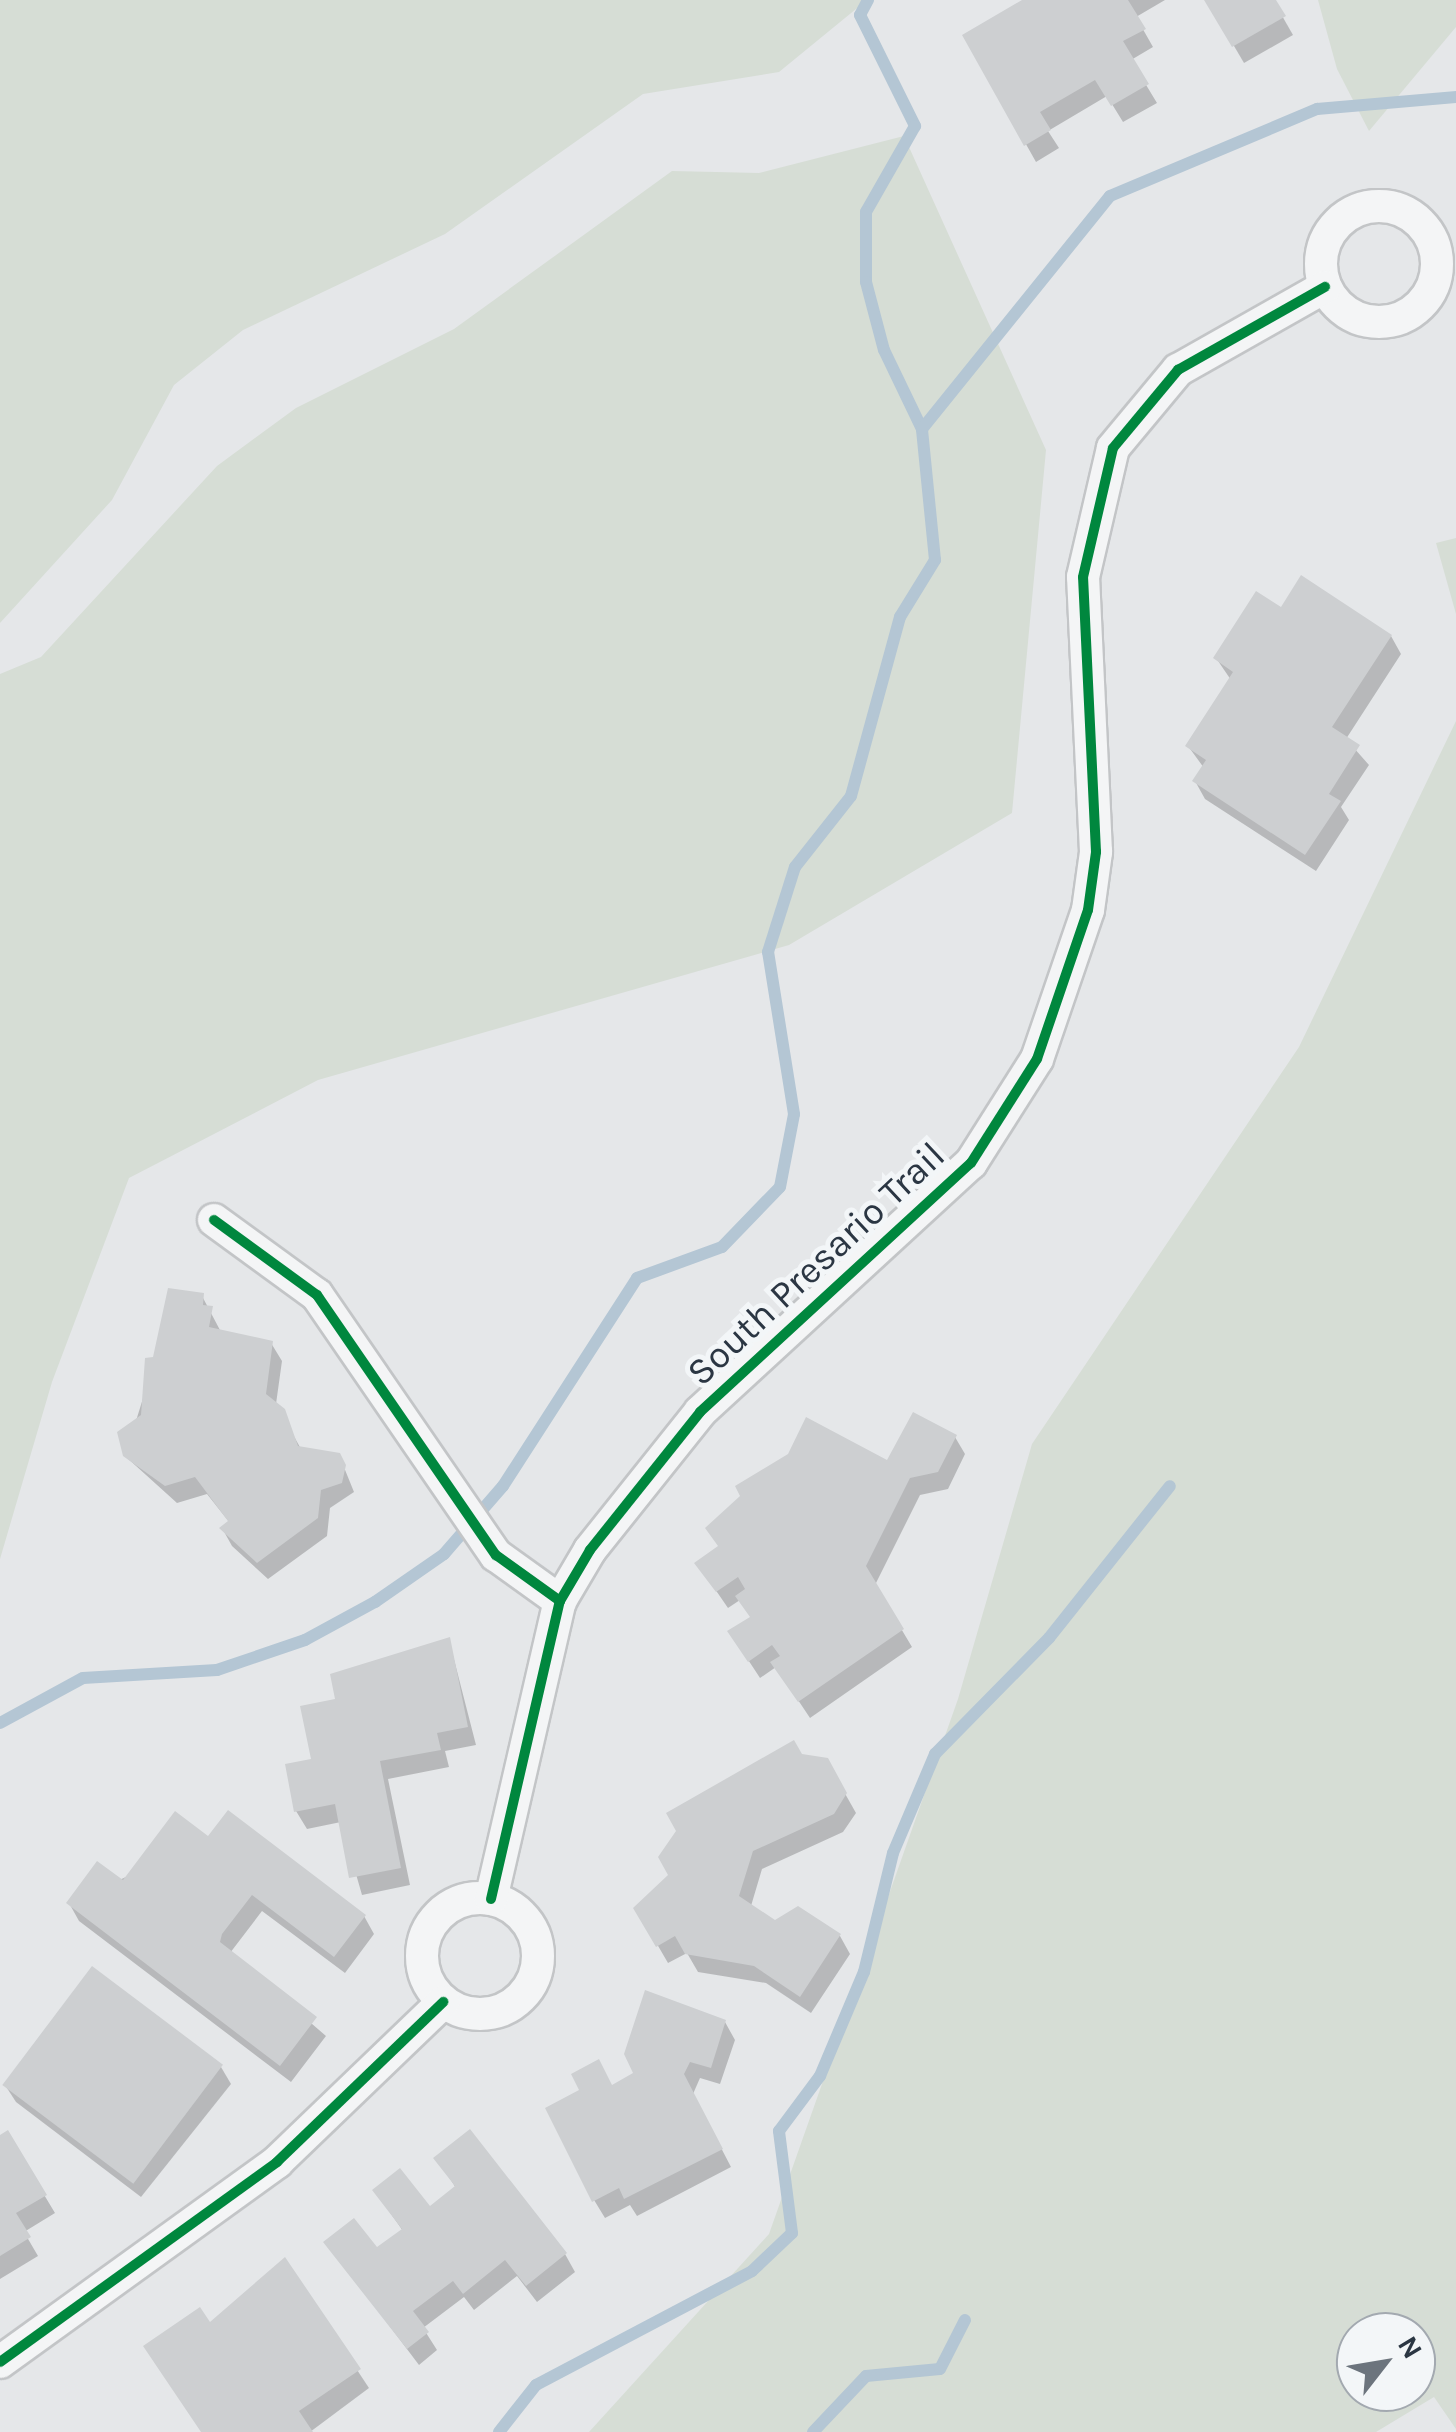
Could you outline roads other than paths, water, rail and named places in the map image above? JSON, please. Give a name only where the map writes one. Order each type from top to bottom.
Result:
[{"type":"street","name":"South Presario Trail","points":[[491,1898],[560,1601],[662,1450],[922,1213],[1011,1107],[1038,1059],[1088,910],[1096,852],[1083,577],[1113,448],[1178,370],[1324,287]]},
{"type":"street","points":[[214,1220],[317,1294],[496,1555],[560,1601]]},
{"type":"street","points":[[491,1898],[532,1928],[534,1980],[494,2014],[443,2002],[423,1970],[427,1932],[454,1904],[491,1898]]},
{"type":"street","points":[[0,2362],[277,2162],[443,2002]]},
{"type":"waterway","points":[[868,0],[860,15],[915,126],[866,212],[866,282],[884,350],[922,429]]},
{"type":"waterway","points":[[0,1723],[83,1678],[217,1670],[305,1640],[375,1602],[444,1554],[503,1486],[637,1278],[722,1247],[780,1187],[794,1114],[768,952],[795,867],[851,796],[900,617],[935,560],[922,429],[1110,196],[1317,109],[1456,97]]},
{"type":"waterway","points":[[499,2432],[536,2385],[752,2271],[792,2233],[779,2131],[820,2076],[864,1972],[893,1853],[935,1754],[1049,1638],[1170,1486]]},
{"type":"waterway","points":[[813,2432],[866,2376],[940,2369],[965,2320]]}]
